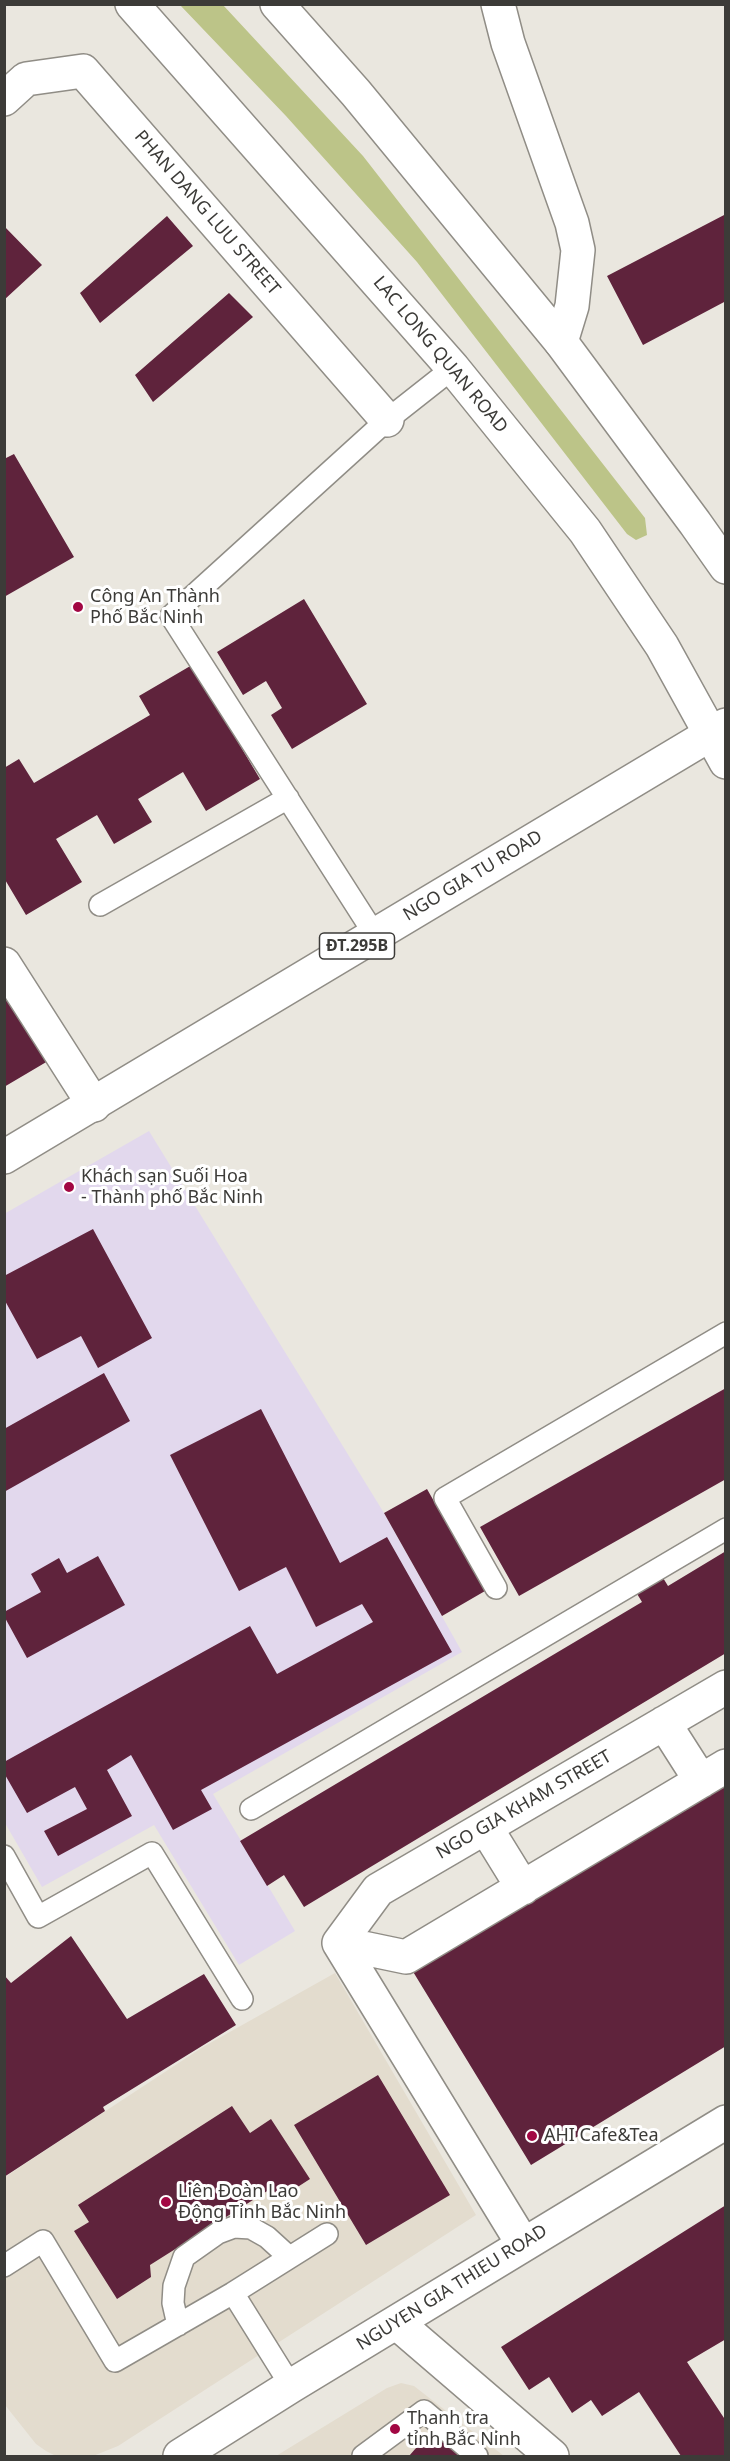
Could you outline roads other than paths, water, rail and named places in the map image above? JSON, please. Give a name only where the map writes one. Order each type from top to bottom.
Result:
[{"type":"street","name":"LAC LONG QUAN ROAD","points":[[132,4],[453,368],[585,531],[662,646],[720,740]]},
{"type":"street","points":[[277,4],[356,93],[561,342],[726,567]]},
{"type":"street","points":[[498,4],[508,43],[572,223],[578,250],[572,306],[561,342]]},
{"type":"street","name":"PHAN DANG LUU STREET","points":[[4,99],[26,79],[83,71],[387,420]]},
{"type":"street","name":"NGO GIA TU ROAD","points":[[4,1157],[375,935],[720,740]]},
{"type":"street","points":[[4,964],[94,1105]]},
{"type":"street","name":"NGO GIA KHAM STREET","points":[[339,1943],[378,1890],[726,1687]]},
{"type":"street","points":[[339,1943],[406,1957],[713,1773],[664,1723]]},
{"type":"street","points":[[486,1828],[523,1888]]},
{"type":"street","points":[[339,1943],[523,2244]]},
{"type":"street","name":"NGUYEN GIA THIEU ROAD","points":[[180,2457],[291,2386],[726,2122]]},
{"type":"street","points":[[397,2323],[552,2457]]},
{"type":"lane","points":[[375,935],[171,615],[387,420],[453,368]]},
{"type":"lane","points":[[100,904],[288,798]]},
{"type":"lane","points":[[496,1587],[445,1498],[726,1334]]},
{"type":"lane","points":[[251,1809],[726,1529]]},
{"type":"lane","points":[[4,1856],[38,1917],[153,1853],[242,1999]]},
{"type":"lane","points":[[178,2325],[173,2303],[174,2286],[184,2258],[218,2233],[234,2228],[251,2228],[267,2237],[289,2258]]},
{"type":"lane","points":[[4,2266],[43,2241],[115,2361],[233,2293],[327,2234]]},
{"type":"lane","points":[[233,2293],[291,2386]]},
{"type":"lane","points":[[363,2457],[423,2411],[477,2457]]},
{"type":"place","name":"Công An Thành Phố Bắc Ninh","points":[[78,607]]},
{"type":"place","name":"Khách sạn Suối Hoa - Thành phố Bắc Ninh","points":[[69,1187]]},
{"type":"place","name":"AHI Cafe&Tea","points":[[532,2136]]},
{"type":"place","name":"Liên Đoàn Lao Động Tỉnh Bắc Ninh","points":[[166,2202]]},
{"type":"place","name":"Thanh tra tỉnh Bắc Ninh","points":[[395,2429]]}]
